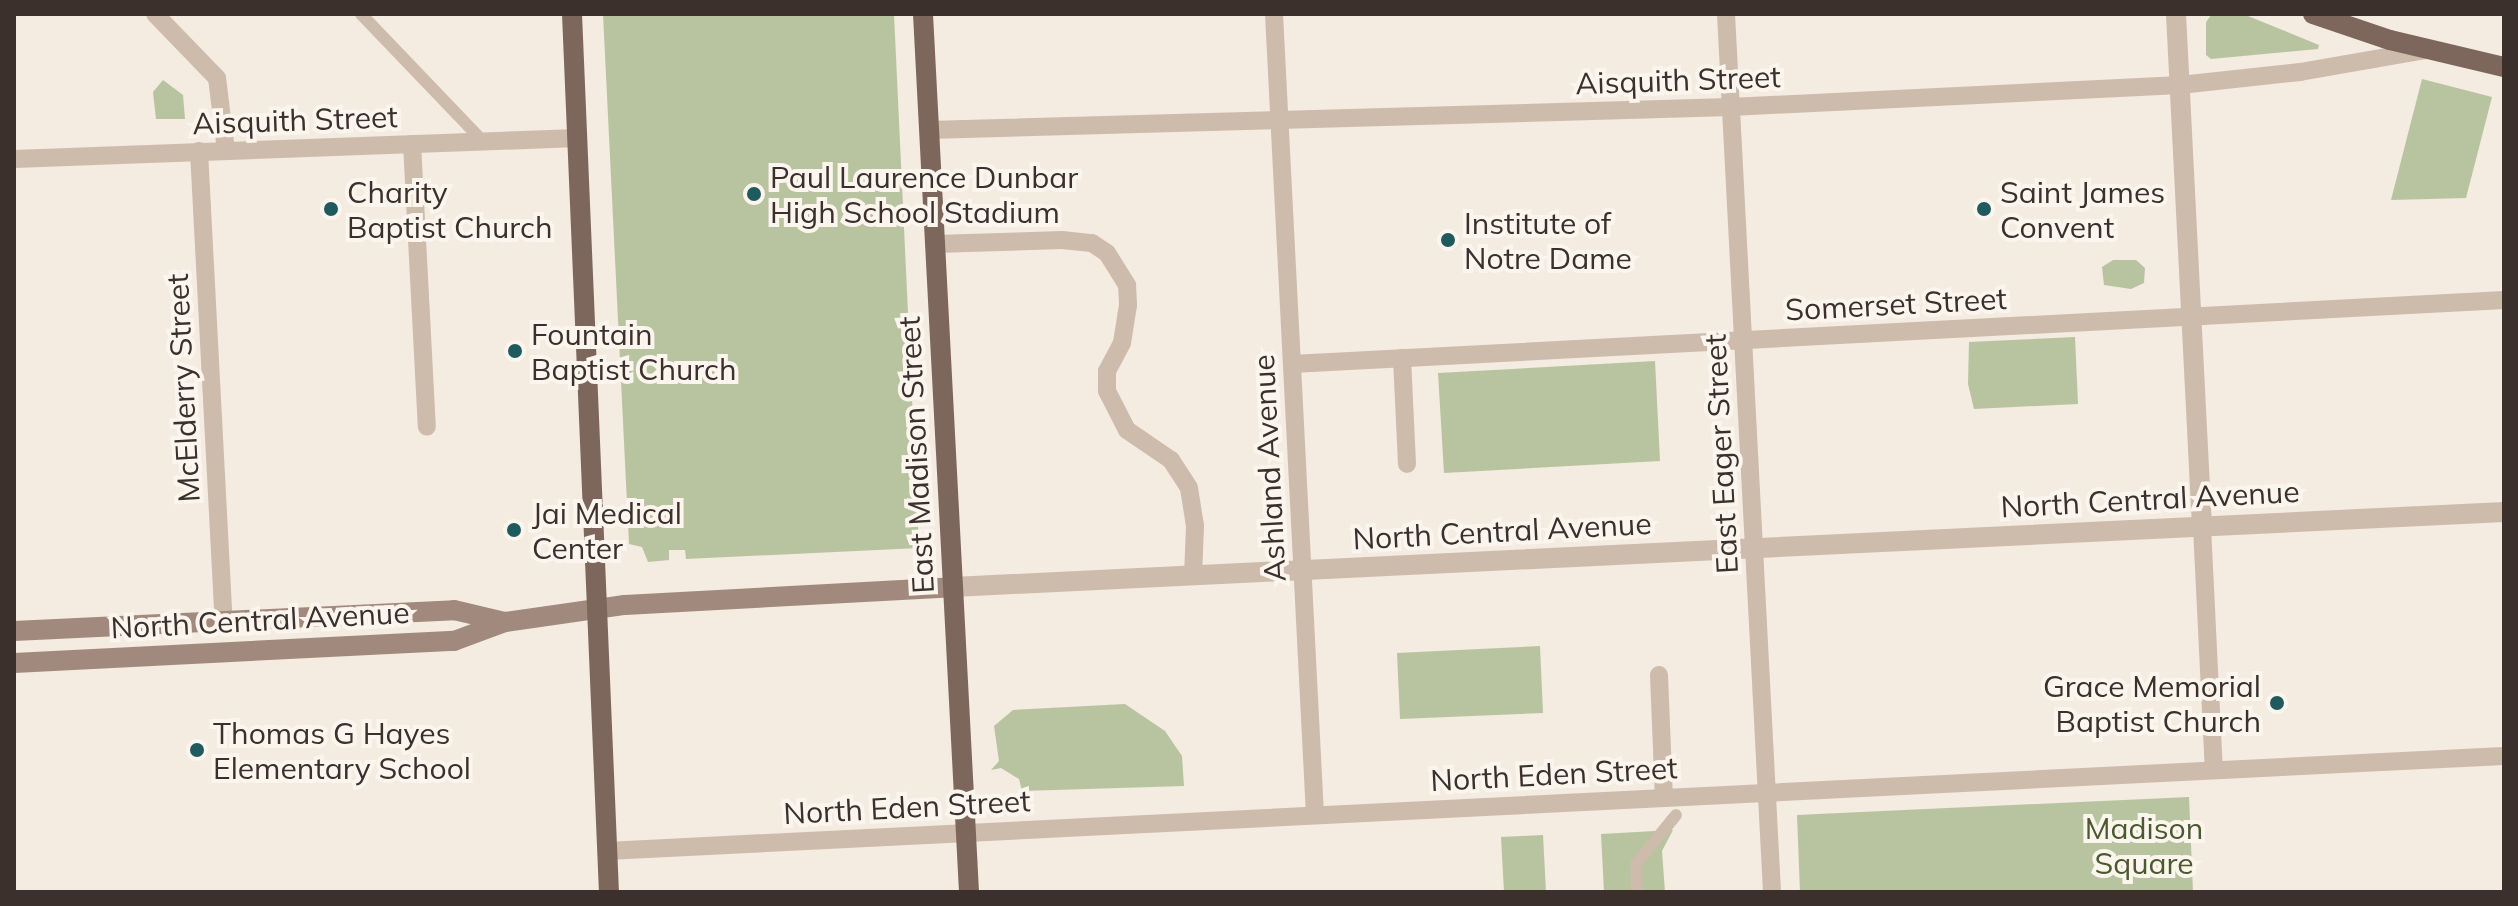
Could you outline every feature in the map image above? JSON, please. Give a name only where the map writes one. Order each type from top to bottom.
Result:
[{"type":"main road","points":[[572,14],[609,892]]},
{"type":"main road","name":"East Madison Street","points":[[923,14],[969,892]]},
{"type":"main road","points":[[2313,14],[2426,50],[2504,67]]},
{"type":"main road","name":"North Central Avenue","points":[[14,663],[454,641],[505,622],[595,610],[953,587]]},
{"type":"main road","name":"North Central Avenue","points":[[14,631],[454,610],[505,622]]},
{"type":"main road","points":[[289,618],[290,649]]},
{"type":"street","points":[[155,14],[217,78],[226,150]]},
{"type":"street","points":[[361,14],[483,141]]},
{"type":"street","name":"Ashland Avenue","points":[[1274,14],[1315,814]]},
{"type":"street","name":"East Eager Street","points":[[1726,14],[1772,892]]},
{"type":"street","points":[[2176,14],[2214,770]]},
{"type":"street","name":"Aisquith Street","points":[[929,130],[1731,107],[2180,85],[2300,72],[2426,50]]},
{"type":"street","name":"Aisquith Street","points":[[14,159],[578,138]]},
{"type":"street","points":[[412,144],[427,427]]},
{"type":"street","name":"McElderry Street","points":[[199,151],[224,622]]},
{"type":"street","points":[[935,244],[1092,243],[1117,266],[1127,285],[1127,325],[1105,383],[1127,430],[1171,460],[1189,488],[1195,526],[1193,576]]},
{"type":"street","name":"Somerset Street","points":[[1292,364],[2504,300]]},
{"type":"street","points":[[1402,358],[1407,464]]},
{"type":"street","name":"North Central Avenue","points":[[953,587],[2504,512]]},
{"type":"street","points":[[1659,675],[1664,797]]},
{"type":"street","name":"North Eden Street","points":[[607,851],[2504,756]]},
{"type":"street","points":[[1637,892],[1636,864],[1676,815]]},
{"type":"green space","points":[[603,14],[894,14],[919,548],[686,559],[685,550],[669,550],[669,560],[648,562],[642,547],[629,544]]},
{"type":"green space","points":[[2212,14],[2243,14],[2319,45],[2318,49],[2211,59],[2206,55],[2206,22]]},
{"type":"green space","points":[[2422,79],[2492,97],[2466,198],[2391,200]]},
{"type":"green space","points":[[163,80],[183,95],[185,119],[156,119],[153,92]]},
{"type":"green space","points":[[2113,260],[2136,260],[2145,268],[2144,283],[2131,289],[2104,285],[2102,267]]},
{"type":"green space","points":[[2075,337],[2078,404],[1974,409],[1968,384],[1969,342]]},
{"type":"green space","points":[[1655,361],[1660,461],[1444,473],[1438,373]]},
{"type":"green space","points":[[1540,646],[1543,713],[1400,719],[1397,653]]},
{"type":"green space","points":[[1125,704],[1165,731],[1182,756],[1184,786],[1022,791],[1019,779],[1001,768],[991,770],[999,761],[994,726],[1013,710]]},
{"type":"green space","name":"Madison Square","points":[[2189,797],[2193,892],[1800,892],[1797,815]]},
{"type":"green space","points":[[1673,830],[1662,851],[1665,892],[1604,892],[1601,834]]},
{"type":"green space","points":[[1543,835],[1546,892],[1504,892],[1501,837]]},
{"type":"place","name":"Paul Laurence Dunbar High School Stadium","points":[[754,194]]},
{"type":"place","name":"Charity Baptist Church","points":[[331,209]]},
{"type":"place","name":"Saint James Convent","points":[[1984,209]]},
{"type":"place","name":"Institute of Notre Dame","points":[[1448,240]]},
{"type":"place","name":"Fountain Baptist Church","points":[[515,351]]},
{"type":"place","name":"Jai Medical Center","points":[[514,530]]},
{"type":"place","name":"Grace Memorial Baptist Church","points":[[2277,703]]},
{"type":"place","name":"Thomas G Hayes Elementary School","points":[[197,750]]}]
